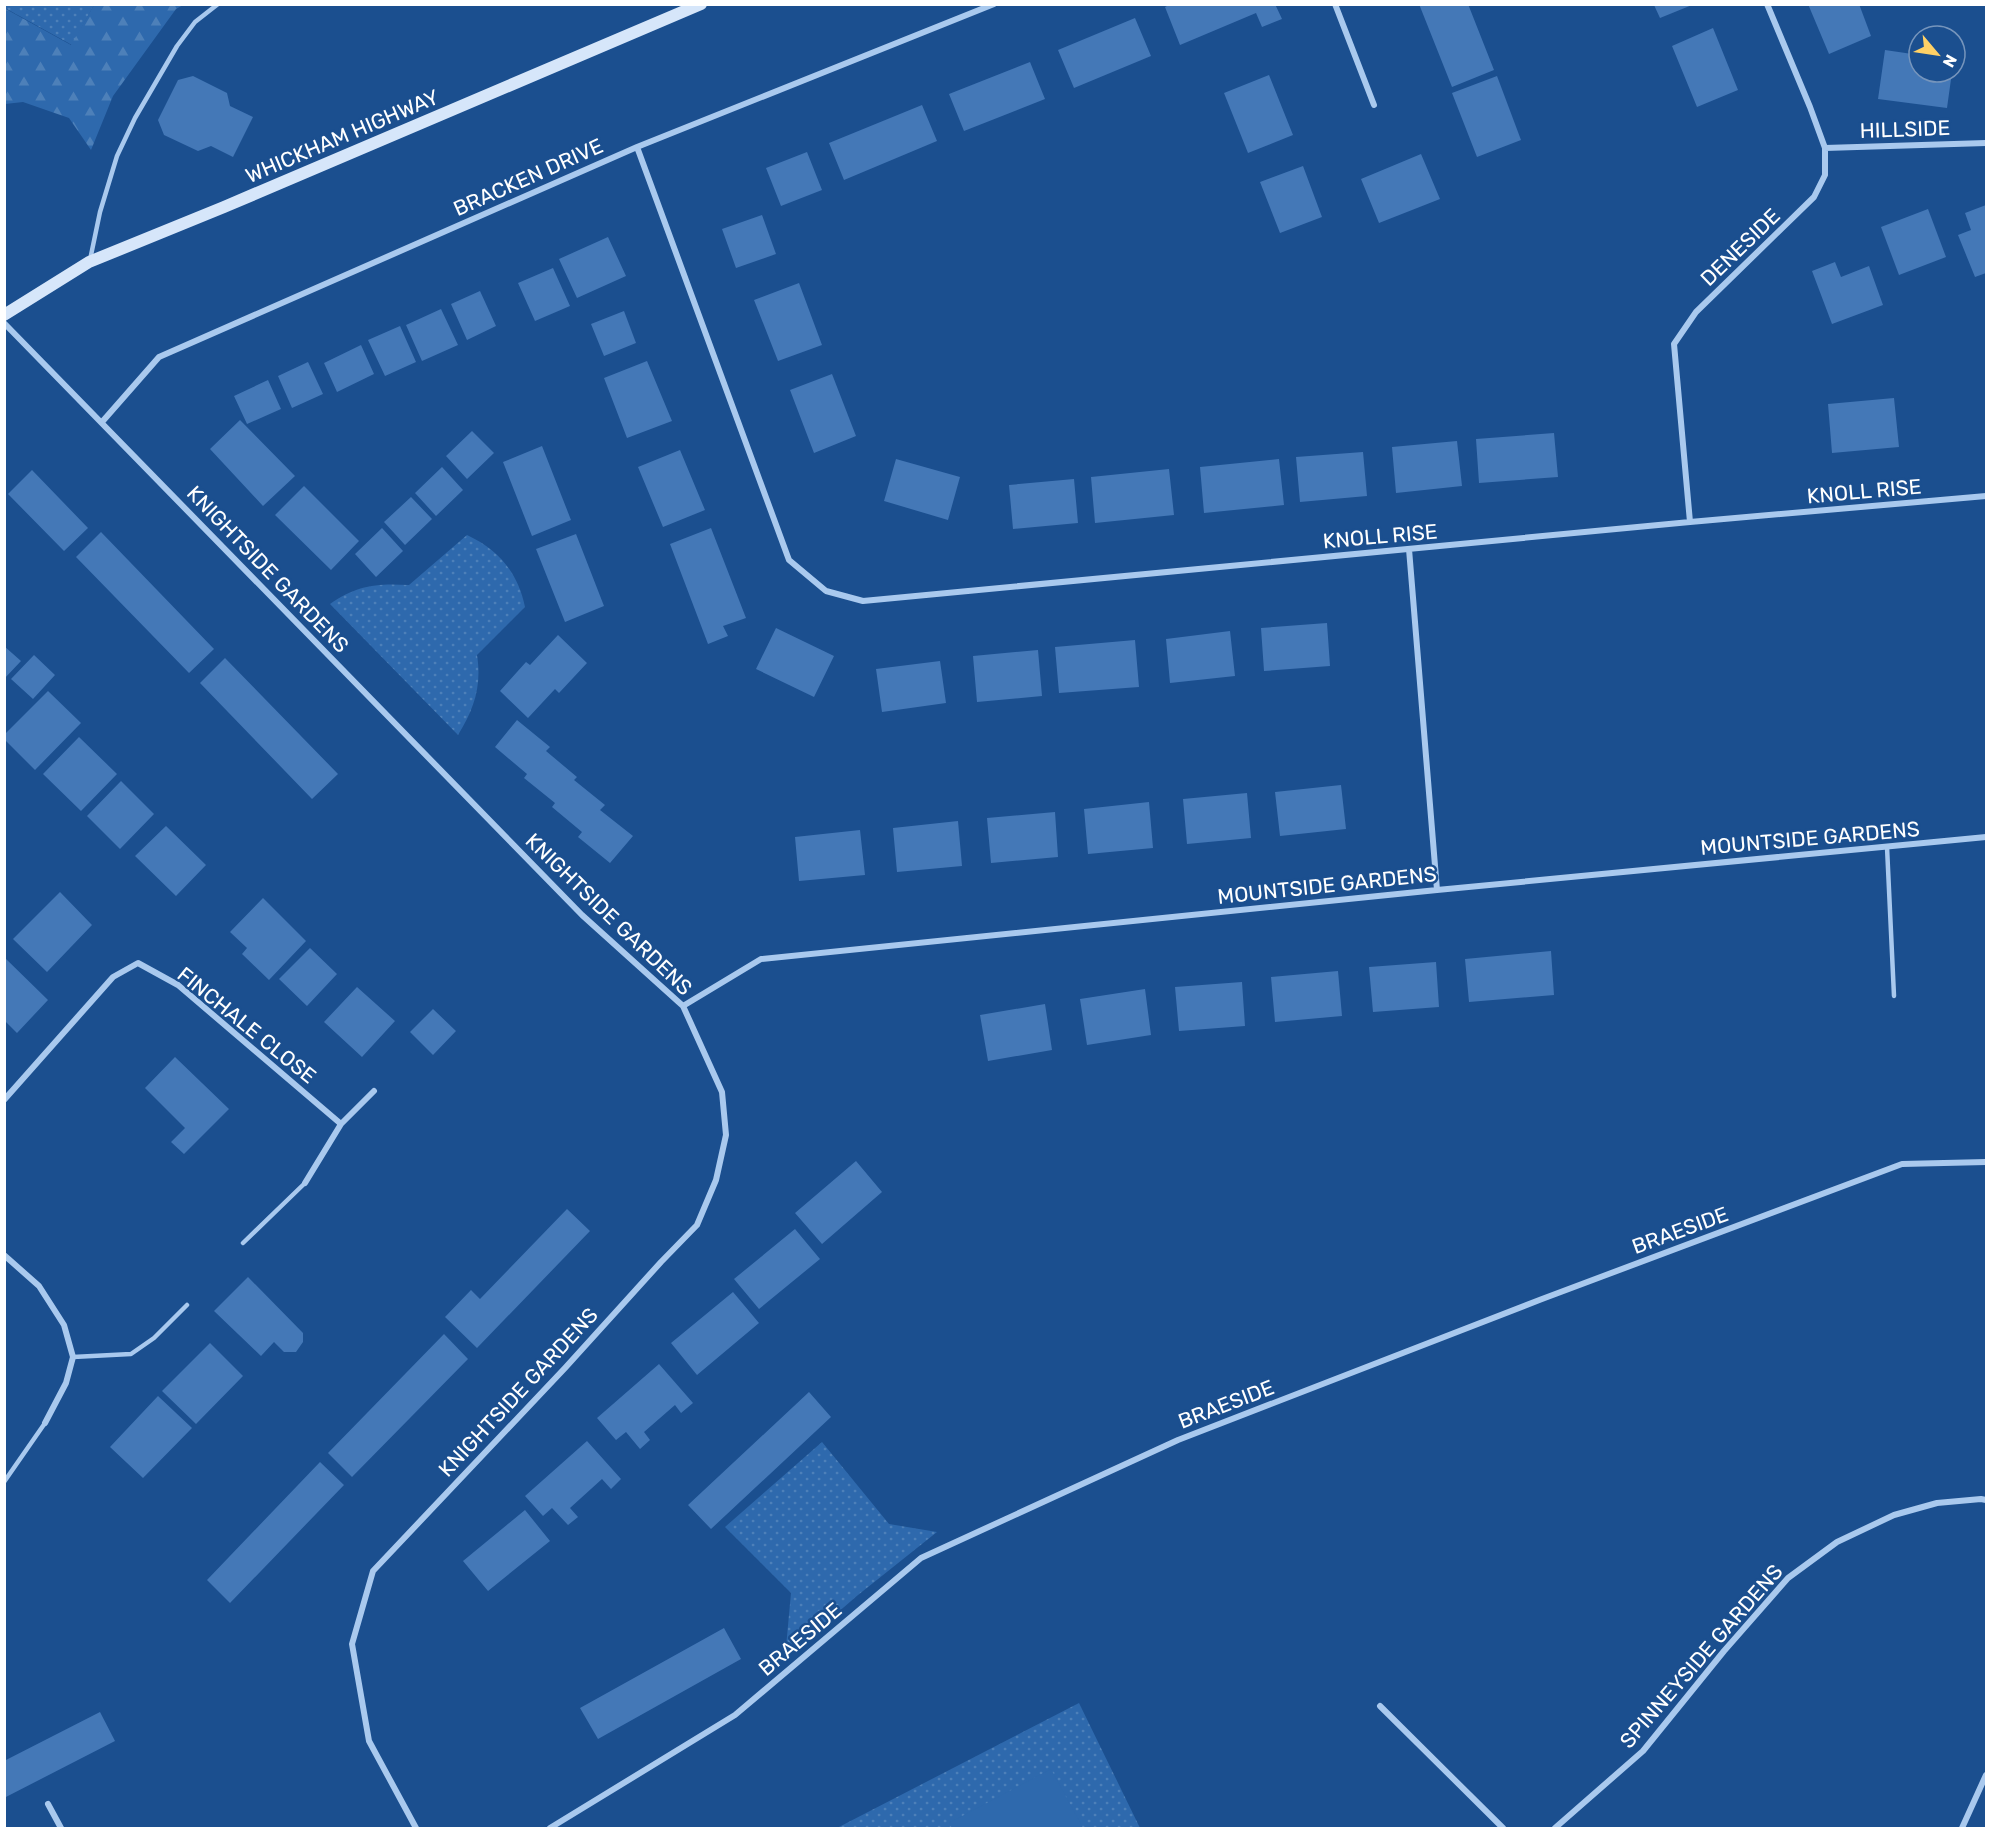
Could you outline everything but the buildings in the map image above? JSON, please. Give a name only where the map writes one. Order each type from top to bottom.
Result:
[{"type":"main road","name":"WHICKHAM HIGHWAY","points":[[4,315],[89,262],[235,203],[702,4]]},
{"type":"street","name":"BRACKEN DRIVE","points":[[102,422],[159,357],[637,147],[994,4]]},
{"type":"street","points":[[1335,4],[1374,105]]},
{"type":"street","name":"DENESIDE","points":[[1690,522],[1674,344],[1696,312],[1815,197],[1825,176],[1825,148],[1767,4]]},
{"type":"street","name":"HILLSIDE","points":[[1825,148],[1986,143]]},
{"type":"street","name":"KNOLL RISE","points":[[637,147],[789,560],[826,591],[863,601],[1986,496]]},
{"type":"street","name":"KNIGHTSIDE GARDENS","points":[[4,323],[582,915],[683,1006],[722,1092],[726,1135],[716,1180],[697,1226],[373,1571],[352,1644],[369,1741],[416,1828]]},
{"type":"street","points":[[1409,549],[1437,890]]},
{"type":"street","name":"MOUNTSIDE GARDENS","points":[[683,1006],[761,959],[1986,837]]},
{"type":"street","name":"FINCHALE CLOSE","points":[[4,1100],[113,977],[138,963],[178,985],[341,1124]]},
{"type":"street","points":[[305,1183],[341,1124],[374,1091]]},
{"type":"street","name":"BRAESIDE","points":[[550,1828],[735,1715],[921,1558],[1178,1440],[1542,1299],[1902,1164],[1986,1162]]},
{"type":"street","points":[[4,1255],[39,1286],[64,1325],[74,1357],[66,1383],[45,1423]]},
{"type":"street","name":"SPINNEYSIDE GARDENS","points":[[1555,1828],[1643,1751],[1788,1578],[1837,1542],[1894,1515],[1937,1503],[1986,1500]]},
{"type":"street","points":[[1380,1706],[1503,1828]]},
{"type":"street","points":[[1962,1828],[1986,1775]]},
{"type":"street","points":[[48,1804],[61,1828]]},
{"type":"lane","points":[[89,262],[100,212],[117,156],[135,118],[177,46],[195,22],[218,4]]},
{"type":"lane","points":[[1887,847],[1894,996]]},
{"type":"lane","points":[[243,1243],[305,1183]]},
{"type":"lane","points":[[74,1357],[130,1354],[154,1338],[188,1305]]},
{"type":"lane","points":[[4,1482],[45,1423]]},
{"type":"green space","points":[[5,4],[94,5],[72,45],[5,8]]},
{"type":"green space","points":[[94,5],[183,5],[176,9],[113,96],[91,150],[69,118],[23,102],[5,104],[4,8],[71,45]]},
{"type":"green space","points":[[467,535],[498,555],[512,573],[525,607],[477,655],[478,677],[475,697],[458,735],[330,604],[358,589],[387,584],[409,585]]},
{"type":"green space","points":[[822,1442],[889,1524],[937,1532],[858,1595],[785,1658],[791,1593],[725,1527]]},
{"type":"green space","points":[[1079,1703],[1140,1828],[837,1828]]},
{"type":"green space","points":[[1051,1769],[1083,1828],[952,1828],[949,1823]]}]
